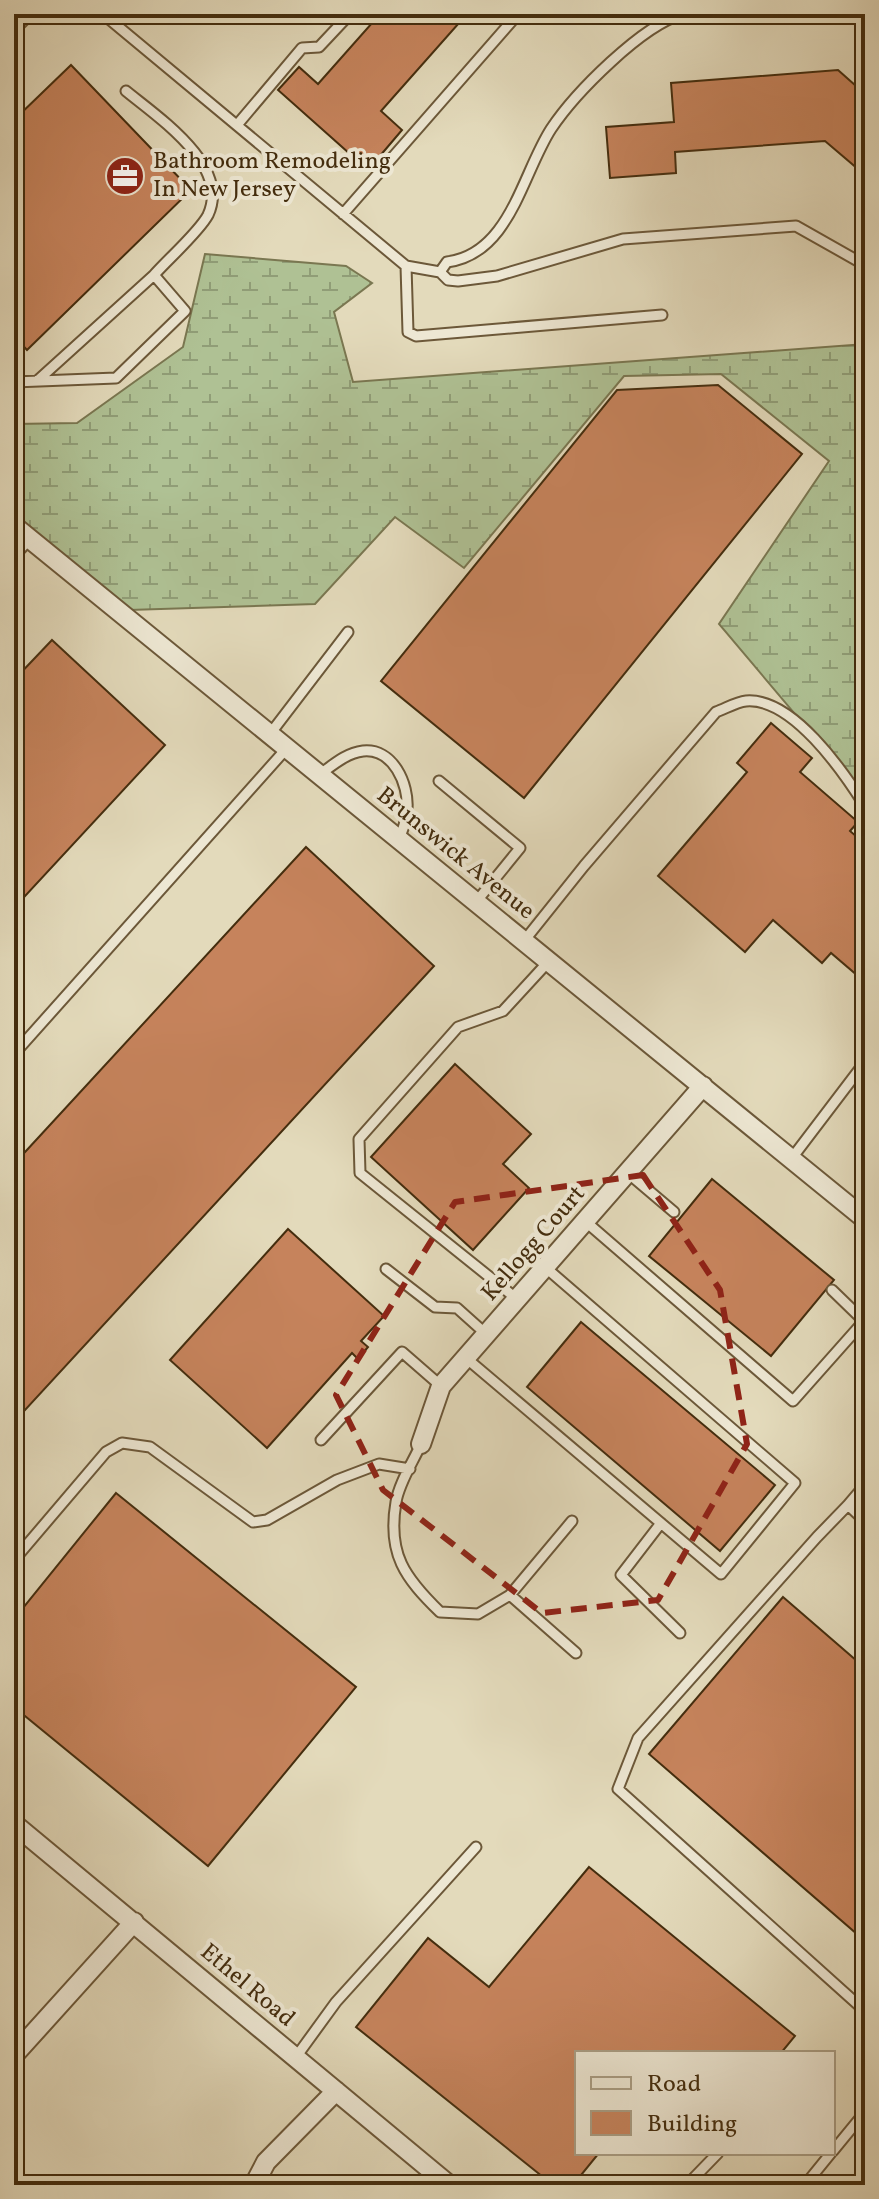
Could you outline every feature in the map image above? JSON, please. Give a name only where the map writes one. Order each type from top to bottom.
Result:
[{"type":"street","points":[[14,21],[21,14]]},
{"type":"street","name":"Brunswick Avenue","points":[[14,526],[865,1219]]},
{"type":"street","name":"Kellogg Court","points":[[421,1444],[441,1386],[703,1086]]},
{"type":"street","name":"Ethel Road","points":[[14,1824],[449,2185]]},
{"type":"street","points":[[14,2055],[134,1922]]},
{"type":"street","points":[[254,2185],[266,2162],[336,2091]]},
{"type":"lane","points":[[103,14],[406,266],[440,272],[448,280],[497,276],[623,239],[796,226],[865,265]]},
{"type":"lane","points":[[237,125],[302,48],[319,47],[350,14]]},
{"type":"lane","points":[[343,214],[518,14]]},
{"type":"lane","points":[[440,272],[447,262],[463,260],[494,238],[551,129],[585,87],[632,44],[662,23],[683,14]]},
{"type":"lane","points":[[851,14],[865,23]]},
{"type":"lane","points":[[37,381],[154,275],[206,218],[214,196],[211,175],[179,135],[126,91]]},
{"type":"lane","points":[[406,266],[408,332],[416,336],[662,315]]},
{"type":"lane","points":[[14,382],[116,378],[185,311],[154,275]]},
{"type":"lane","points":[[14,556],[30,539]]},
{"type":"lane","points":[[270,734],[348,632]]},
{"type":"lane","points":[[524,941],[716,712],[745,701],[770,704],[810,734],[865,806]]},
{"type":"lane","points":[[14,1054],[287,748]]},
{"type":"lane","points":[[319,775],[348,755],[364,751],[376,752],[389,760],[405,784],[407,799],[406,818],[399,839]]},
{"type":"lane","points":[[439,781],[520,848],[476,902]]},
{"type":"lane","points":[[517,1299],[360,1173],[359,1139],[458,1027],[503,1011],[549,961]]},
{"type":"lane","points":[[792,1158],[865,1062]]},
{"type":"lane","points":[[628,1173],[674,1212]]},
{"type":"lane","points":[[585,1221],[793,1401],[865,1322],[832,1290]]},
{"type":"lane","points":[[466,1358],[721,1574],[795,1483],[545,1267]]},
{"type":"lane","points":[[386,1269],[435,1307],[457,1308],[486,1334]]},
{"type":"lane","points":[[321,1440],[402,1352],[441,1386]]},
{"type":"lane","points":[[14,1560],[106,1452],[122,1443],[150,1447],[253,1522],[267,1520],[337,1480],[379,1464],[410,1469]]},
{"type":"lane","points":[[421,1444],[396,1501],[395,1551],[414,1587],[440,1612],[478,1614],[510,1595],[572,1521]]},
{"type":"lane","points":[[865,1485],[750,1609],[638,1738],[618,1789],[865,2011]]},
{"type":"lane","points":[[848,1505],[865,1521]]},
{"type":"lane","points":[[661,1523],[621,1575],[680,1633]]},
{"type":"lane","points":[[510,1595],[576,1653]]},
{"type":"lane","points":[[296,2057],[336,2002],[476,1847]]},
{"type":"lane","points":[[835,2148],[865,2112]]},
{"type":"lane","points":[[687,2185],[716,2155]]},
{"type":"lane","points":[[805,2185],[830,2155]]},
{"type":"highlighted area","points":[[643,1175],[720,1290],[747,1444],[658,1600],[542,1613],[383,1490],[336,1395],[455,1202]]},
{"type":"green space","points":[[205,254],[346,266],[372,283],[334,312],[353,382],[865,344],[865,797],[719,624],[829,461],[721,374],[624,376],[464,568],[395,517],[315,604],[129,610],[14,525],[14,424],[77,423],[183,347]]},
{"type":"building","points":[[380,14],[467,14],[381,111],[402,130],[368,170],[278,90],[299,67],[318,84]]},
{"type":"building","points":[[71,65],[191,190],[27,350],[14,336],[14,120]]},
{"type":"building","points":[[838,70],[865,94],[865,175],[825,141],[675,152],[676,173],[610,178],[606,127],[674,122],[671,83]]},
{"type":"building","points":[[718,385],[802,454],[524,798],[381,681],[617,390]]},
{"type":"building","points":[[52,640],[165,745],[14,908],[14,680]]},
{"type":"building","points":[[771,723],[812,758],[800,772],[858,822],[850,831],[865,844],[865,982],[831,953],[822,963],[773,920],[745,952],[658,876],[747,772],[737,763]]},
{"type":"building","points":[[306,847],[434,966],[14,1422],[14,1164]]},
{"type":"building","points":[[455,1064],[531,1134],[503,1164],[529,1188],[473,1250],[371,1157]]},
{"type":"building","points":[[712,1179],[834,1280],[771,1356],[649,1256]]},
{"type":"building","points":[[288,1229],[384,1316],[361,1341],[368,1347],[358,1359],[352,1353],[267,1448],[170,1360]]},
{"type":"building","points":[[581,1322],[775,1485],[720,1551],[527,1387]]},
{"type":"building","points":[[116,1493],[356,1687],[208,1866],[14,1707],[14,1619]]},
{"type":"building","points":[[783,1597],[865,1668],[865,1941],[649,1754]]},
{"type":"building","points":[[589,1867],[795,2036],[783,2051],[575,2051],[575,2155],[597,2155],[573,2185],[553,2185],[356,2027],[428,1938],[489,1987]]},
{"type":"place","name":"Bathroom Remodeling In New Jersey","points":[[125,176]]}]
